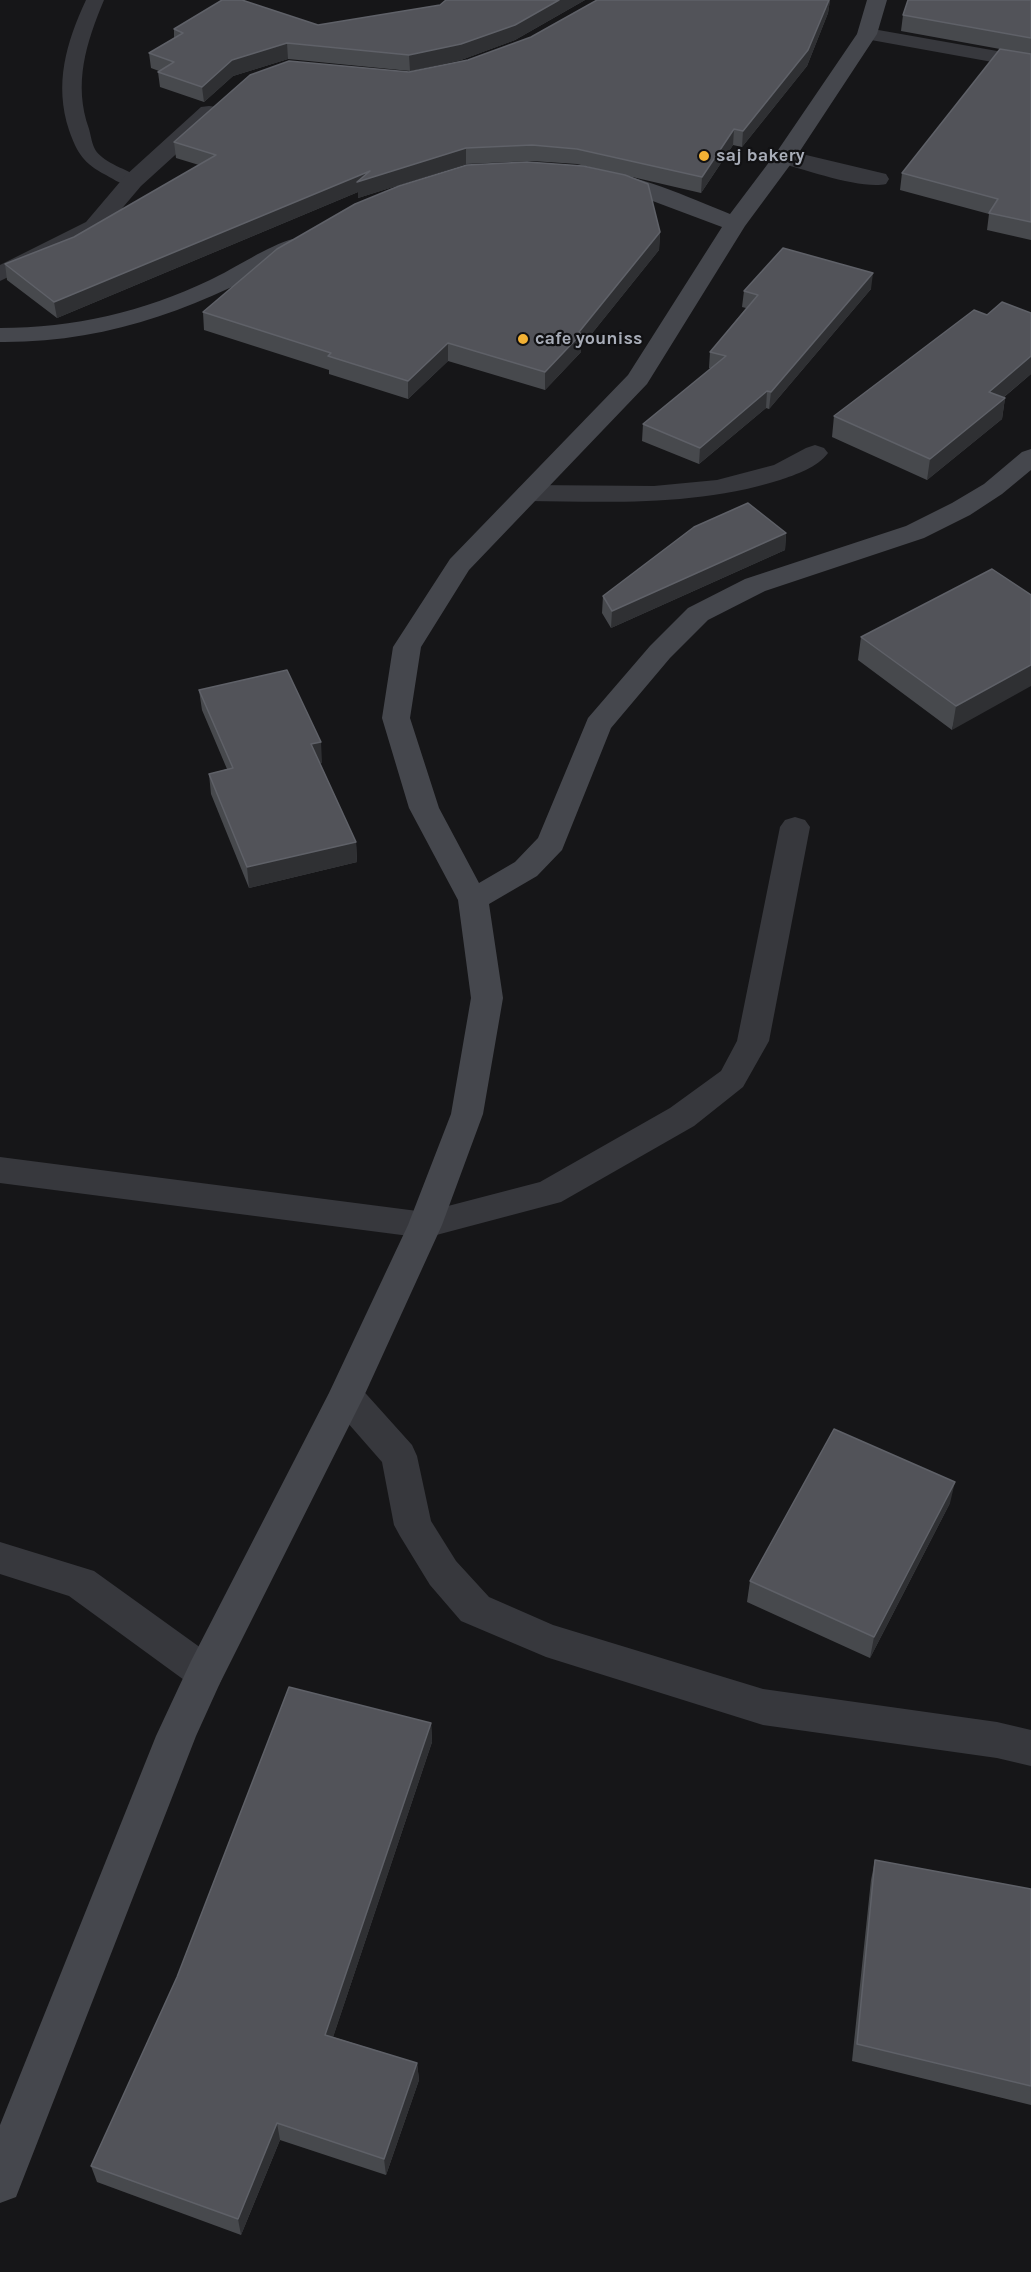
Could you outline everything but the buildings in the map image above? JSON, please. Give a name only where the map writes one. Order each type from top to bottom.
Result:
[{"type":"main road","points":[[0,2181],[176,1736],[205,1673],[346,1396],[426,1225],[467,1114],[487,998],[473,900],[424,808],[396,718],[407,647],[459,565],[638,379],[735,225],[785,157],[867,34],[877,0]]},
{"type":"main road","points":[[583,174],[632,185],[735,225]]},
{"type":"main road","points":[[0,335],[49,334],[125,321],[183,301],[243,275],[311,235]]},
{"type":"main road","points":[[473,900],[526,869],[550,843],[598,725],[660,652],[698,614],[755,585],[915,532],[961,509],[993,489],[1031,457]]},
{"type":"street","points":[[867,34],[1031,63]]},
{"type":"street","points":[[0,274],[94,227],[133,181],[225,97]]},
{"type":"street","points":[[785,157],[840,172],[878,179]]},
{"type":"street","points":[[528,493],[682,494],[753,480],[780,472],[815,453]]},
{"type":"street","points":[[0,1170],[426,1225],[549,1194],[682,1117],[732,1079],[753,1041],[795,827]]},
{"type":"street","points":[[346,1396],[399,1456],[413,1525],[443,1573],[475,1609],[546,1640],[763,1707],[997,1740],[1031,1748]]},
{"type":"street","points":[[0,1558],[81,1583],[205,1673]]},
{"type":"lane","points":[[95,0],[83,25],[70,67],[71,95],[76,125],[89,154],[133,181]]},
{"type":"place","name":"saj bakery","points":[[704,156]]},
{"type":"place","name":"cafe youniss","points":[[523,339]]}]
